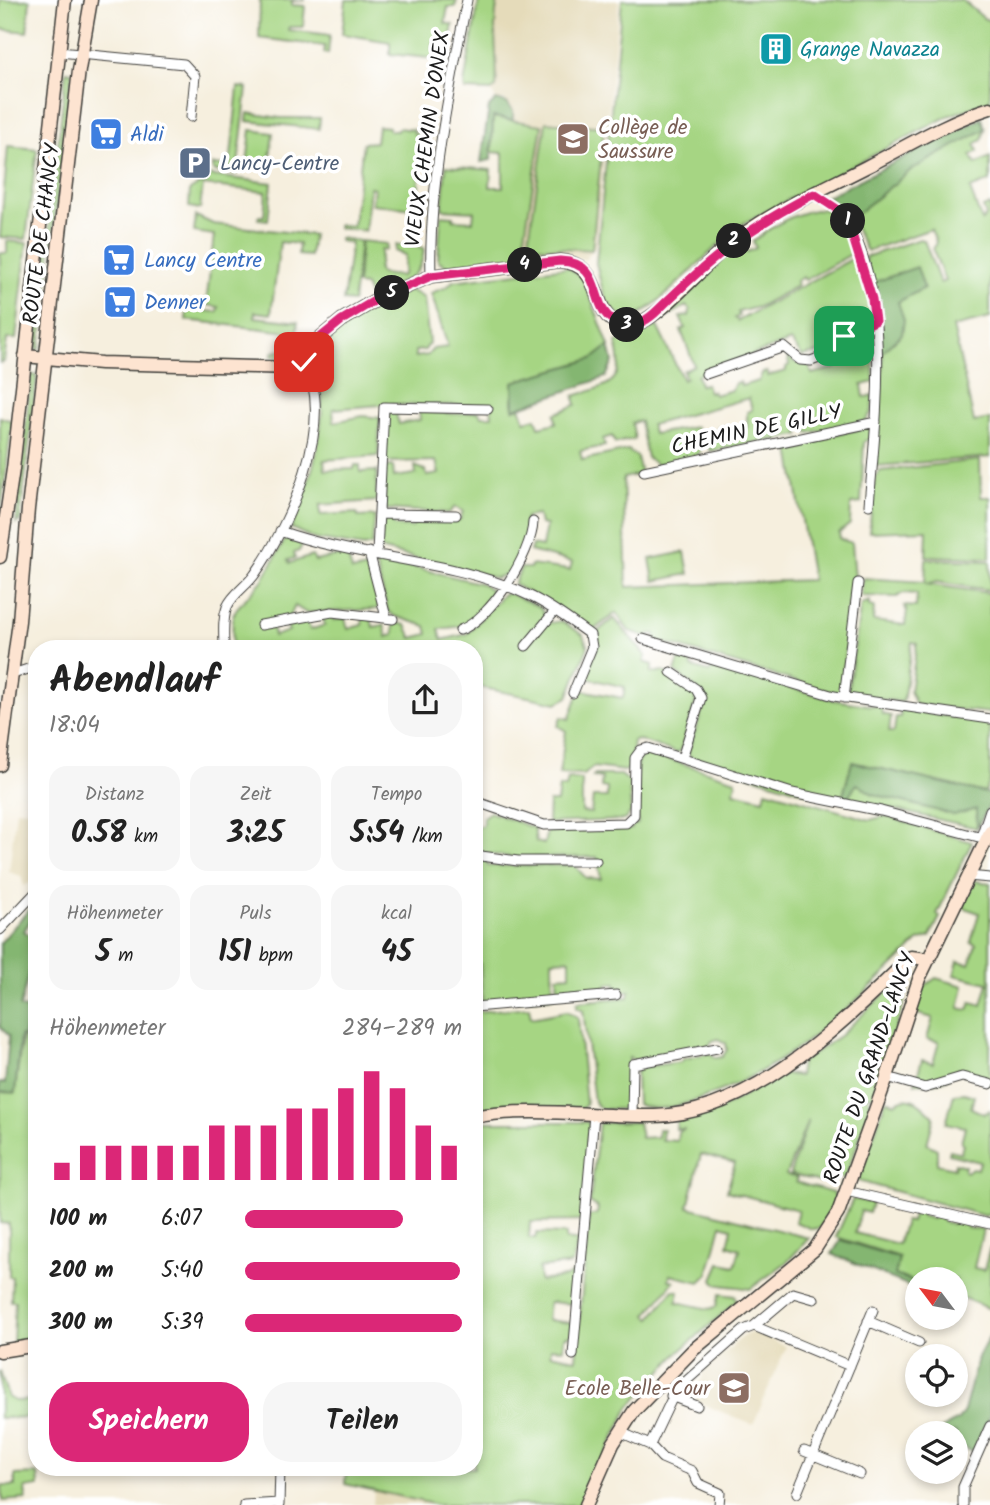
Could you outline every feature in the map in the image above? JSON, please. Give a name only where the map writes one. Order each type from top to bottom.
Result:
[{"type":"street","name":"ROUTE DE CHANCY","points":[[0,557],[65,0]]},
{"type":"street","name":"ROUTE DE CHANCY","points":[[0,765],[13,674],[28,534],[28,509],[82,54],[91,0]]},
{"type":"street","name":"VIEUX CHEMIN D'ONEX","points":[[304,362],[320,338],[342,320],[374,301],[431,276],[435,203],[448,98],[467,0]]},
{"type":"street","points":[[59,52],[184,64],[195,76],[191,117]]},
{"type":"street","points":[[431,276],[572,262],[582,266],[590,275],[606,315],[618,323],[636,325],[654,314],[710,261],[754,226],[955,119],[990,108]]},
{"type":"street","points":[[814,194],[842,213],[852,228],[872,299],[875,321],[876,422],[869,505]]},
{"type":"street","points":[[706,374],[784,348],[800,360],[811,361],[829,354],[838,339],[875,321]]},
{"type":"street","points":[[25,356],[179,366],[294,368],[304,362],[311,376],[313,392],[311,444],[303,479],[280,531],[254,576],[229,603],[224,618],[224,640]]},
{"type":"street","points":[[261,625],[332,612],[389,618],[373,553],[379,514],[384,407],[488,409]]},
{"type":"street","name":"CHEMIN DE GILLY","points":[[645,471],[876,422]]},
{"type":"street","points":[[379,514],[456,515]]},
{"type":"street","points":[[460,630],[481,614],[504,586],[526,553],[533,536],[533,522]]},
{"type":"street","points":[[2,531],[28,534]]},
{"type":"street","points":[[280,531],[313,543],[373,553],[504,586],[533,597],[590,635],[593,641],[573,693]]},
{"type":"street","points":[[844,698],[858,583]]},
{"type":"street","points":[[526,646],[555,611]]},
{"type":"street","points":[[643,639],[844,698],[990,719]]},
{"type":"street","points":[[13,674],[28,669]]},
{"type":"street","points":[[671,672],[696,689],[701,698],[682,758]]},
{"type":"street","points":[[483,804],[544,825],[626,823],[634,815],[635,758],[639,752],[648,748],[792,793],[986,836]]},
{"type":"street","name":"ROUTE DU GRAND-LANCY","points":[[586,1505],[620,1432],[657,1386],[757,1295],[819,1244],[833,1223],[927,959],[986,836],[990,810]]},
{"type":"street","points":[[483,856],[518,861],[596,861]]},
{"type":"street","points":[[968,876],[990,878]]},
{"type":"street","points":[[0,930],[28,900]]},
{"type":"street","points":[[483,1116],[632,1116],[687,1112],[741,1092],[822,1039],[911,957],[927,959]]},
{"type":"street","points":[[483,1006],[616,995]]},
{"type":"street","points":[[632,1116],[633,1064],[717,1048]]},
{"type":"street","points":[[887,1077],[925,1088],[959,1077],[990,1084]]},
{"type":"street","points":[[573,1355],[594,1115]]},
{"type":"street","points":[[846,1191],[990,1224]]},
{"type":"street","points":[[650,1446],[671,1396],[793,1293],[798,1292],[814,1299]]},
{"type":"street","points":[[757,1295],[764,1315]]},
{"type":"street","points":[[797,1493],[808,1452],[850,1366],[873,1310]]},
{"type":"street","points":[[728,1321],[850,1366]]},
{"type":"street","points":[[868,1321],[919,1343]]},
{"type":"street","points":[[0,1351],[28,1346]]},
{"type":"street","points":[[671,1396],[697,1406]]},
{"type":"street","points":[[963,1505],[963,1487],[990,1426]]},
{"type":"street","points":[[620,1432],[650,1446],[662,1458],[692,1471],[698,1483],[718,1491],[721,1498],[719,1505]]},
{"type":"street","points":[[808,1452],[860,1474]]},
{"type":"street","points":[[244,1505],[279,1504],[280,1476]]},
{"type":"shaded area","name":"Collège de Saussure","points":[[498,0],[619,0],[595,246],[585,260],[569,255],[531,259],[529,251],[523,251],[542,125],[513,120],[513,111],[505,100],[496,100],[492,92],[496,88],[493,52]]},
{"type":"shaded area","points":[[16,809],[28,810],[28,884],[24,886],[21,876],[9,872]]},
{"type":"shaded area","name":"Ecole Belle-Cour","points":[[747,1333],[758,1333],[786,1347],[753,1425],[693,1400],[703,1376],[701,1373]]},
{"type":"shaded area","points":[[374,1489],[437,1505],[373,1505]]},
{"type":"green space","points":[[0,0],[30,0],[27,32],[0,29]]},
{"type":"green space","points":[[260,0],[306,0],[292,1],[292,5],[305,6],[303,27],[289,27],[288,30],[330,35],[328,54],[324,53],[325,46],[259,38]]},
{"type":"green space","points":[[346,0],[457,0],[455,7],[448,7],[445,23],[453,25],[450,41],[434,42],[433,50],[439,50],[438,59],[390,54],[390,42],[342,34]]},
{"type":"green space","points":[[479,0],[498,0],[495,23],[496,88],[491,91],[465,90],[464,84]]},
{"type":"green space","points":[[622,0],[962,0],[990,20],[990,101],[948,116],[742,224],[653,305],[628,319],[608,304],[596,263]]},
{"type":"green space","points":[[66,71],[72,72],[40,348],[36,351]]},
{"type":"green space","points":[[238,87],[247,88],[237,174],[213,171],[213,165],[230,166]]},
{"type":"green space","points":[[496,100],[507,103],[513,111],[513,120],[493,117],[491,160],[481,162],[489,107]]},
{"type":"green space","points":[[248,113],[280,118],[320,118],[319,129],[247,121]]},
{"type":"green space","points":[[493,117],[542,125],[521,261],[447,267],[438,260],[441,215],[453,216],[453,220],[473,221],[474,211],[442,209],[446,166],[491,170],[490,187],[503,187],[503,153],[492,152]]},
{"type":"green space","points":[[982,118],[985,129],[911,170],[853,217],[826,197]]},
{"type":"green space","points":[[546,122],[604,127],[592,250],[528,246]]},
{"type":"green space","points":[[378,126],[389,127],[389,131],[397,131],[398,128],[414,130],[414,134],[429,132],[429,140],[423,140],[418,193],[415,192],[414,200],[422,201],[422,210],[372,204],[374,188],[370,187],[365,231],[338,228],[338,225],[353,226],[363,143],[376,142]]},
{"type":"green space","points":[[985,129],[982,140],[975,144],[978,151],[971,155],[976,164],[990,157],[990,181],[970,189],[982,221],[986,216],[983,208],[990,205],[990,318],[953,327],[974,422],[990,419],[990,457],[876,466],[883,358],[865,257],[924,240],[940,283],[945,281],[933,250],[936,242],[931,229],[867,251],[855,228],[853,217],[911,170]]},
{"type":"green space","points":[[251,130],[273,133],[269,167],[247,164]]},
{"type":"green space","points":[[8,146],[37,149],[26,239],[0,237]]},
{"type":"green space","points":[[205,175],[272,183],[268,220],[258,219],[259,216],[264,216],[266,192],[203,185],[200,209],[189,207],[190,190],[204,181]]},
{"type":"green space","points":[[823,209],[841,217],[855,252],[805,280],[803,277],[796,281],[797,286],[758,307],[738,312],[739,316],[735,318],[738,321],[857,256],[870,299],[872,319],[831,338],[827,351],[802,356],[791,341],[697,375],[700,385],[706,384],[709,392],[712,391],[714,395],[732,390],[735,383],[740,382],[741,386],[759,381],[762,373],[767,372],[768,376],[786,371],[789,365],[787,355],[794,362],[809,365],[812,374],[836,368],[836,354],[843,351],[840,340],[872,324],[874,382],[862,385],[864,397],[873,396],[872,411],[865,422],[808,433],[806,425],[798,427],[800,435],[710,451],[707,439],[720,436],[718,428],[728,426],[730,434],[747,427],[747,412],[752,410],[749,398],[651,425],[653,434],[696,427],[701,448],[698,456],[657,465],[647,458],[640,421],[632,423],[635,439],[615,443],[612,436],[603,439],[605,446],[580,451],[582,460],[628,450],[637,457],[641,474],[623,478],[627,587],[812,580],[789,443],[871,427],[870,438],[864,442],[861,503],[851,504],[850,524],[839,533],[840,539],[852,543],[855,578],[852,578],[847,613],[850,614],[841,689],[835,693],[655,640],[655,634],[649,634],[648,637],[629,631],[616,613],[595,629],[590,629],[514,584],[521,568],[530,568],[531,565],[570,570],[572,562],[530,551],[532,545],[542,547],[546,525],[540,524],[538,515],[526,517],[524,526],[530,533],[511,572],[496,578],[383,550],[380,546],[384,518],[394,517],[394,526],[413,527],[415,518],[460,520],[463,511],[455,507],[449,513],[384,509],[385,467],[393,466],[394,477],[416,474],[415,466],[425,470],[427,476],[439,474],[436,461],[384,462],[388,414],[395,410],[402,412],[396,414],[399,424],[420,420],[419,411],[457,414],[478,411],[481,416],[492,416],[491,405],[380,405],[333,409],[334,422],[363,416],[380,418],[378,456],[324,460],[325,470],[354,469],[355,465],[360,465],[360,472],[377,471],[376,501],[320,505],[320,515],[357,513],[358,517],[375,516],[372,545],[364,547],[314,539],[291,528],[313,468],[321,428],[322,386],[319,364],[328,362],[326,338],[358,315],[410,290],[424,298],[429,343],[425,350],[415,351],[415,357],[428,355],[433,349],[448,347],[431,293],[447,287],[453,281],[568,267],[583,278],[609,346],[593,359],[513,382],[513,409],[520,407],[525,421],[536,418],[539,427],[556,423],[555,414],[576,405],[574,396],[612,381],[619,367],[616,343],[657,326],[683,380],[686,378],[683,371],[694,365],[681,330],[685,328],[680,317],[689,316],[690,310],[686,306],[663,319],[662,316],[718,261],[742,243],[747,252],[756,248],[753,241],[777,224],[813,210]]},
{"type":"green space","points":[[196,216],[213,224],[313,235],[310,256],[298,255],[299,244],[280,242],[271,314],[255,312],[255,317],[298,322],[294,354],[288,358],[272,356],[273,352],[287,350],[288,332],[186,320],[187,309],[217,312],[219,307],[206,305],[214,235],[194,232]]},
{"type":"green space","points":[[339,238],[360,241],[353,302],[343,301],[351,243],[339,241]]},
{"type":"green space","points":[[7,241],[27,243],[16,339],[7,339],[4,362],[0,363],[0,253],[7,253]]},
{"type":"green space","points":[[361,241],[387,244],[386,250],[381,249],[378,271],[381,274],[403,274],[405,255],[395,251],[396,245],[424,248],[419,268],[407,280],[369,295],[365,286],[357,285]]},
{"type":"green space","points":[[917,267],[924,288],[898,302],[904,320],[902,334],[880,354],[872,283]]},
{"type":"green space","points":[[609,346],[613,362],[606,377],[514,409],[513,382],[592,359]]},
{"type":"green space","points":[[31,375],[37,375],[20,521],[16,523]]},
{"type":"green space","points":[[0,417],[12,421],[0,520]]},
{"type":"green space","points":[[980,460],[981,497],[990,497],[990,558],[926,556],[927,530],[869,532],[875,479],[880,471]]},
{"type":"green space","points":[[286,538],[303,543],[299,551],[294,553],[295,558],[288,560],[290,563],[312,556],[315,561],[347,554],[352,571],[367,568],[364,557],[379,605],[377,609],[306,613],[295,606],[290,616],[272,626],[274,636],[289,631],[286,624],[307,619],[310,630],[325,625],[322,616],[332,615],[334,620],[345,618],[348,629],[362,625],[363,617],[371,617],[373,627],[384,625],[387,637],[394,634],[393,622],[406,625],[412,638],[428,634],[426,626],[394,616],[388,611],[375,562],[380,559],[483,584],[491,590],[489,602],[463,626],[439,629],[442,640],[232,640],[233,616],[237,608],[262,581]]},
{"type":"green space","points":[[685,552],[689,574],[654,581],[650,559]]},
{"type":"green space","points":[[926,559],[990,561],[990,590],[937,582],[925,584],[990,593],[990,713],[916,705],[910,691],[917,643],[912,642],[903,702],[853,696],[848,689],[861,604],[870,601],[869,606],[874,607],[873,621],[905,625],[907,611],[904,606],[916,607],[917,594],[903,593],[897,597],[861,596],[863,578],[925,582]]},
{"type":"green space","points":[[508,593],[540,607],[550,623],[561,621],[583,635],[588,647],[568,697],[557,703],[483,688],[483,640],[442,640],[467,634],[503,594]]},
{"type":"green space","points":[[614,618],[646,656],[644,662],[653,665],[651,673],[663,671],[693,691],[697,698],[680,751],[677,753],[640,740],[633,741],[630,768],[625,771],[593,767],[584,775],[559,774],[566,731],[558,726],[561,717],[569,719],[580,690],[623,698],[625,687],[586,678],[584,674],[596,649],[596,633]]},
{"type":"green space","points":[[679,660],[691,661],[692,667],[709,672],[716,666],[834,700],[881,707],[882,714],[891,716],[889,732],[894,732],[896,717],[900,717],[901,709],[990,723],[990,781],[985,793],[852,762],[842,799],[807,793],[690,757],[688,752],[705,702],[697,689],[675,672]]},
{"type":"green space","points":[[644,752],[736,780],[734,792],[764,799],[766,790],[870,820],[885,816],[972,842],[937,914],[940,917],[930,937],[918,941],[869,989],[818,1033],[761,1071],[731,1087],[668,1108],[637,1104],[636,1073],[642,1067],[681,1062],[683,1059],[710,1053],[716,1058],[722,1057],[727,1050],[726,1043],[718,1039],[712,1041],[708,1047],[636,1061],[629,1058],[628,1103],[624,1109],[601,1109],[594,1102],[583,1010],[577,1007],[577,1002],[629,997],[630,991],[616,991],[616,983],[607,984],[607,992],[558,995],[557,976],[570,975],[570,959],[552,960],[553,997],[483,1002],[483,861],[487,861],[488,866],[574,865],[586,878],[601,879],[597,857],[518,858],[483,853],[483,817],[490,812],[534,828],[536,842],[544,844],[547,831],[632,829],[632,825],[638,824],[635,776],[639,759]]},
{"type":"green space","points":[[852,762],[990,794],[990,804],[977,828],[976,809],[954,815],[873,794],[857,784],[846,799],[842,799]]},
{"type":"green space","points":[[621,775],[629,781],[631,813],[624,820],[548,823],[549,802],[557,802],[559,787],[566,788],[568,779],[582,780],[582,812],[591,813],[593,797],[607,797],[607,788],[601,787],[602,778],[593,777]]},
{"type":"green space","points":[[857,783],[873,794],[977,808],[977,828],[846,799]]},
{"type":"green space","points":[[974,881],[990,883],[990,1081],[965,1075],[963,1069],[958,1068],[945,1079],[915,1083],[922,1060],[933,1063],[939,1042],[927,1039],[933,1018],[914,1013],[923,987],[936,978],[964,986],[959,1008],[968,1010],[971,1002],[982,1005],[988,983],[954,975],[958,961],[970,964],[976,944],[971,942],[979,913],[962,907]]},
{"type":"green space","points":[[28,910],[28,925],[24,931],[28,934],[28,976],[20,1007],[28,1010],[28,1019],[24,1036],[20,1036],[15,1093],[0,1092],[0,1083],[5,1083],[9,1036],[0,1027],[0,943]]},
{"type":"green space","points":[[902,977],[911,979],[875,1096],[867,1096],[871,1106],[845,1179],[839,1177],[838,1168],[829,1165],[820,1182],[790,1174],[808,1120],[786,1175],[797,1178],[796,1182],[833,1193],[837,1198],[820,1228],[812,1229],[795,1222],[798,1210],[727,1191],[735,1163],[701,1154],[688,1207],[809,1238],[788,1261],[750,1289],[725,1286],[716,1284],[713,1279],[720,1263],[735,1266],[740,1249],[728,1245],[732,1228],[721,1225],[708,1274],[700,1282],[670,1275],[669,1280],[674,1281],[647,1315],[651,1318],[673,1290],[679,1291],[677,1302],[709,1309],[716,1307],[720,1294],[735,1296],[737,1301],[677,1354],[629,1407],[581,1505],[437,1505],[345,1484],[346,1476],[483,1476],[483,1122],[588,1122],[590,1126],[583,1221],[530,1222],[529,1238],[536,1238],[536,1233],[566,1234],[566,1240],[578,1240],[572,1264],[539,1268],[540,1281],[566,1277],[574,1272],[579,1275],[574,1304],[549,1302],[547,1320],[573,1323],[571,1335],[564,1337],[563,1349],[551,1348],[550,1354],[576,1359],[589,1216],[597,1214],[598,1208],[590,1202],[599,1123],[638,1122],[641,1138],[658,1137],[658,1129],[663,1129],[662,1140],[677,1141],[678,1132],[685,1129],[676,1129],[677,1121],[719,1110],[782,1073],[799,1076],[801,1062],[841,1035]]},
{"type":"green space","points":[[529,1007],[531,1018],[567,1011],[578,1017],[586,1105],[579,1110],[500,1107],[483,1109],[483,1011]]},
{"type":"green space","points":[[22,1037],[28,1039],[28,1341],[13,1344],[15,1301],[11,1301],[12,1277],[9,1277],[9,1224],[0,1223],[0,1092],[15,1092]]},
{"type":"green space","points":[[954,1094],[974,1096],[971,1108],[984,1114],[990,1110],[990,1214],[985,1216],[858,1181],[886,1100],[895,1103],[911,1099],[934,1117],[927,1144],[937,1149],[937,1164],[954,1168],[955,1163],[965,1166],[964,1171],[967,1172],[972,1168],[978,1169],[980,1162],[949,1154],[950,1150],[961,1153],[965,1127],[946,1123]]},
{"type":"green space","points":[[853,1199],[872,1203],[869,1213],[861,1211],[855,1233],[898,1244],[905,1221],[911,1222],[914,1211],[921,1211],[922,1216],[932,1219],[935,1215],[941,1216],[942,1221],[952,1224],[955,1220],[966,1223],[967,1228],[983,1230],[974,1268],[984,1270],[990,1247],[990,1309],[968,1300],[968,1267],[905,1267],[905,1279],[894,1275],[899,1257],[836,1237]]},
{"type":"green space","points":[[841,1240],[899,1258],[895,1275],[905,1279],[905,1284],[832,1254]]},
{"type":"green space","points":[[990,1335],[990,1416],[973,1452],[968,1450],[968,1421],[956,1421],[965,1407],[968,1407],[968,1396],[978,1357]]},
{"type":"green space","points":[[0,1371],[8,1397],[15,1401],[28,1400],[28,1417],[0,1418]]},
{"type":"green space","points":[[15,1475],[38,1476],[39,1486],[25,1488],[26,1499],[3,1501],[2,1486],[15,1486]]},
{"type":"place","name":"Grange Navazza","points":[[776,49]]},
{"type":"place","name":"Aldi","points":[[106,134]]},
{"type":"place","name":"Collège de Saussure","points":[[573,139]]},
{"type":"place","name":"Lancy-Centre","points":[[195,163]]},
{"type":"place","name":"Lancy Centre","points":[[119,260]]},
{"type":"place","name":"Denner","points":[[120,302]]},
{"type":"place","name":"Ecole Belle-Cour","points":[[734,1388]]},
{"type":"route","points":[[304,362],[320,338],[342,320],[374,301],[431,276],[560,261],[577,263],[587,269],[606,315],[623,325],[636,325],[654,314],[710,261],[754,226],[814,194],[840,211],[852,228],[872,299],[875,321],[844,336]]}]
